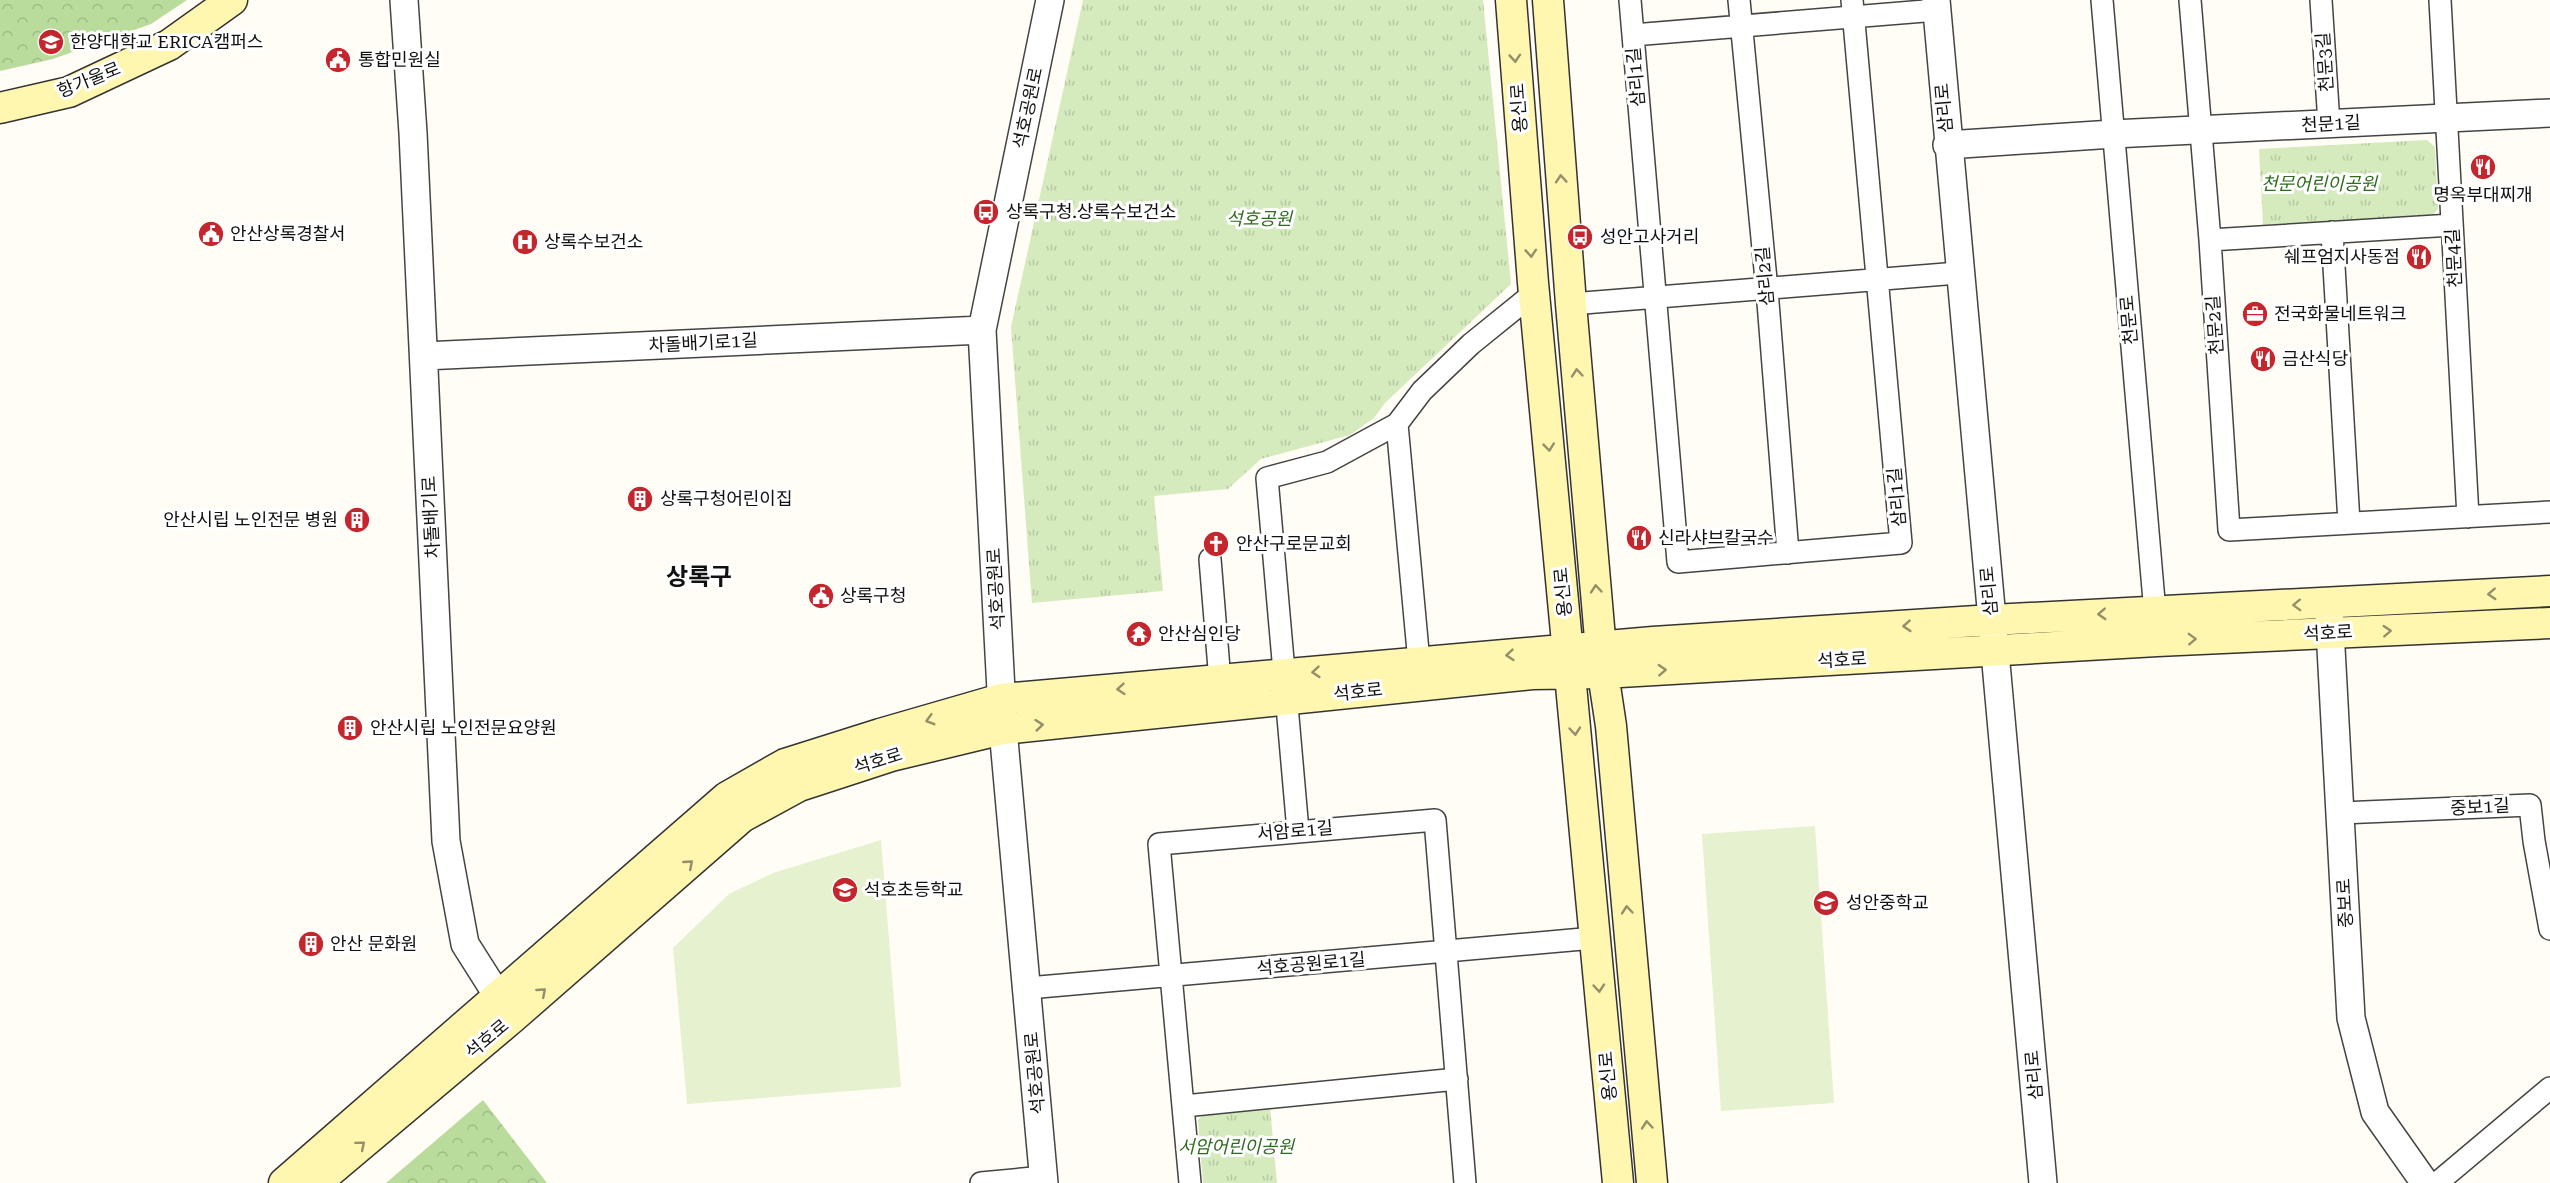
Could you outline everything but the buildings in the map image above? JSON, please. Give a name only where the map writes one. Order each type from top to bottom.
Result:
[{"type":"main road","name":"항가울로","points":[[0,108],[69,92],[169,45],[232,0]]},
{"type":"main road","name":"용신로","points":[[1511,0],[1534,293],[1618,1183]]},
{"type":"main road","name":"용신로","points":[[1548,0],[1571,304],[1602,660],[1611,726],[1652,1183]]},
{"type":"main road","name":"석호로","points":[[1602,660],[1992,620],[2550,591]]},
{"type":"main road","name":"석호로","points":[[284,1183],[742,817],[799,786],[891,756],[1003,729],[1285,687],[1419,662],[1569,661],[1995,651],[2157,641],[2550,623]]},
{"type":"main road","name":"석호로","points":[[316,1183],[727,797],[785,764],[1001,699],[1220,681],[1285,687],[1462,681],[1569,661]]},
{"type":"street","name":"차돌배기로","points":[[404,0],[446,841],[465,944],[505,1006]]},
{"type":"street","name":"석호공원로","points":[[1044,1180],[1003,729],[982,330],[1050,0]]},
{"type":"street","name":"삼리1길","points":[[1630,0],[1678,562],[1901,543],[1852,8]]},
{"type":"street","name":"삼리2길","points":[[1739,0],[1767,290],[1788,553]]},
{"type":"street","name":"천문로","points":[[2102,0],[2157,641]]},
{"type":"street","name":"천문2길","points":[[2190,0],[2210,240],[2229,530],[2550,512]]},
{"type":"street","name":"천문3길","points":[[2321,0],[2330,124]]},
{"type":"street","name":"천문4길","points":[[2440,0],[2468,517]]},
{"type":"street","points":[[1633,35],[1742,24],[1852,8],[1936,5]]},
{"type":"street","name":"삼리로","points":[[1936,5],[1958,273],[2043,1183]]},
{"type":"street","name":"천문1길","points":[[1947,145],[2113,134],[2550,113]]},
{"type":"street","points":[[2210,240],[2452,225]]},
{"type":"street","points":[[2332,232],[2349,523]]},
{"type":"street","points":[[1571,304],[1958,273]]},
{"type":"street","points":[[1298,831],[1267,478],[1327,462],[1397,424],[1422,391],[1471,344],[1534,293]]},
{"type":"street","name":"차돌배기로1길","points":[[423,356],[982,330]]},
{"type":"street","points":[[1397,424],[1419,662]]},
{"type":"street","points":[[1210,559],[1220,681]]},
{"type":"street","name":"중보로","points":[[2329,603],[2351,1018],[2375,1112],[2425,1183]]},
{"type":"street","name":"중보1길","points":[[2341,813],[2530,805],[2535,852],[2550,929]]},
{"type":"street","name":"서암로1길","points":[[1190,1183],[1159,844],[1435,820],[1466,1183]]},
{"type":"street","name":"석호공원로1길","points":[[1028,988],[1594,938]]},
{"type":"street","points":[[1184,1106],[1457,1079]]},
{"type":"street","points":[[2437,1183],[2550,1088]]},
{"type":"street","points":[[981,1183],[1044,1180]]},
{"type":"green space","name":"한양대학교 ERICA캠퍼스","points":[[0,0],[187,0],[151,24],[53,59],[0,71]]},
{"type":"green space","name":"석호공원","points":[[1083,0],[1483,0],[1511,284],[1385,403],[1374,418],[1350,435],[1261,459],[1228,489],[1154,496],[1163,591],[1032,603],[1011,327]]},
{"type":"green space","name":"천문어린이공원","points":[[2427,140],[2435,147],[2438,209],[2432,216],[2263,225],[2259,149]]},
{"type":"green space","points":[[1815,826],[1834,1103],[1721,1111],[1702,834]]},
{"type":"green space","points":[[881,840],[901,1087],[687,1104],[673,948],[729,894],[773,873]]},
{"type":"green space","points":[[483,1100],[547,1183],[386,1183]]},
{"type":"green space","name":"서암어린이공원","points":[[1270,1107],[1277,1183],[1203,1183],[1198,1121],[1204,1113]]},
{"type":"place","name":"한양대학교 ERICA캠퍼스","points":[[51,42]]},
{"type":"place","name":"통합민원실","points":[[338,60]]},
{"type":"place","name":"명옥부대찌개","points":[[2483,167]]},
{"type":"place","name":"상록구청.상록수보건소","points":[[986,212]]},
{"type":"place","name":"안산상록경찰서","points":[[211,234]]},
{"type":"place","name":"성안고사거리","points":[[1580,237]]},
{"type":"place","name":"상록수보건소","points":[[525,242]]},
{"type":"place","name":"쉐프엄지사동점","points":[[2419,257]]},
{"type":"place","name":"전국화물네트워크","points":[[2255,314]]},
{"type":"place","name":"금산식당","points":[[2263,359]]},
{"type":"place","name":"상록구청어린이집","points":[[640,499]]},
{"type":"place","name":"안산시립 노인전문 병원","points":[[357,520]]},
{"type":"place","name":"신라샤브칼국수","points":[[1639,538]]},
{"type":"place","name":"안산구로문교회","points":[[1216,544]]},
{"type":"place","name":"상록구청","points":[[821,596]]},
{"type":"place","name":"안산심인당","points":[[1139,634]]},
{"type":"place","name":"안산시립 노인전문요양원","points":[[350,728]]},
{"type":"place","name":"석호초등학교","points":[[845,890]]},
{"type":"place","name":"성안중학교","points":[[1826,903]]},
{"type":"place","name":"안산 문화원","points":[[311,944]]},
{"type":"district","name":"상록구","points":[[699,577]]}]
